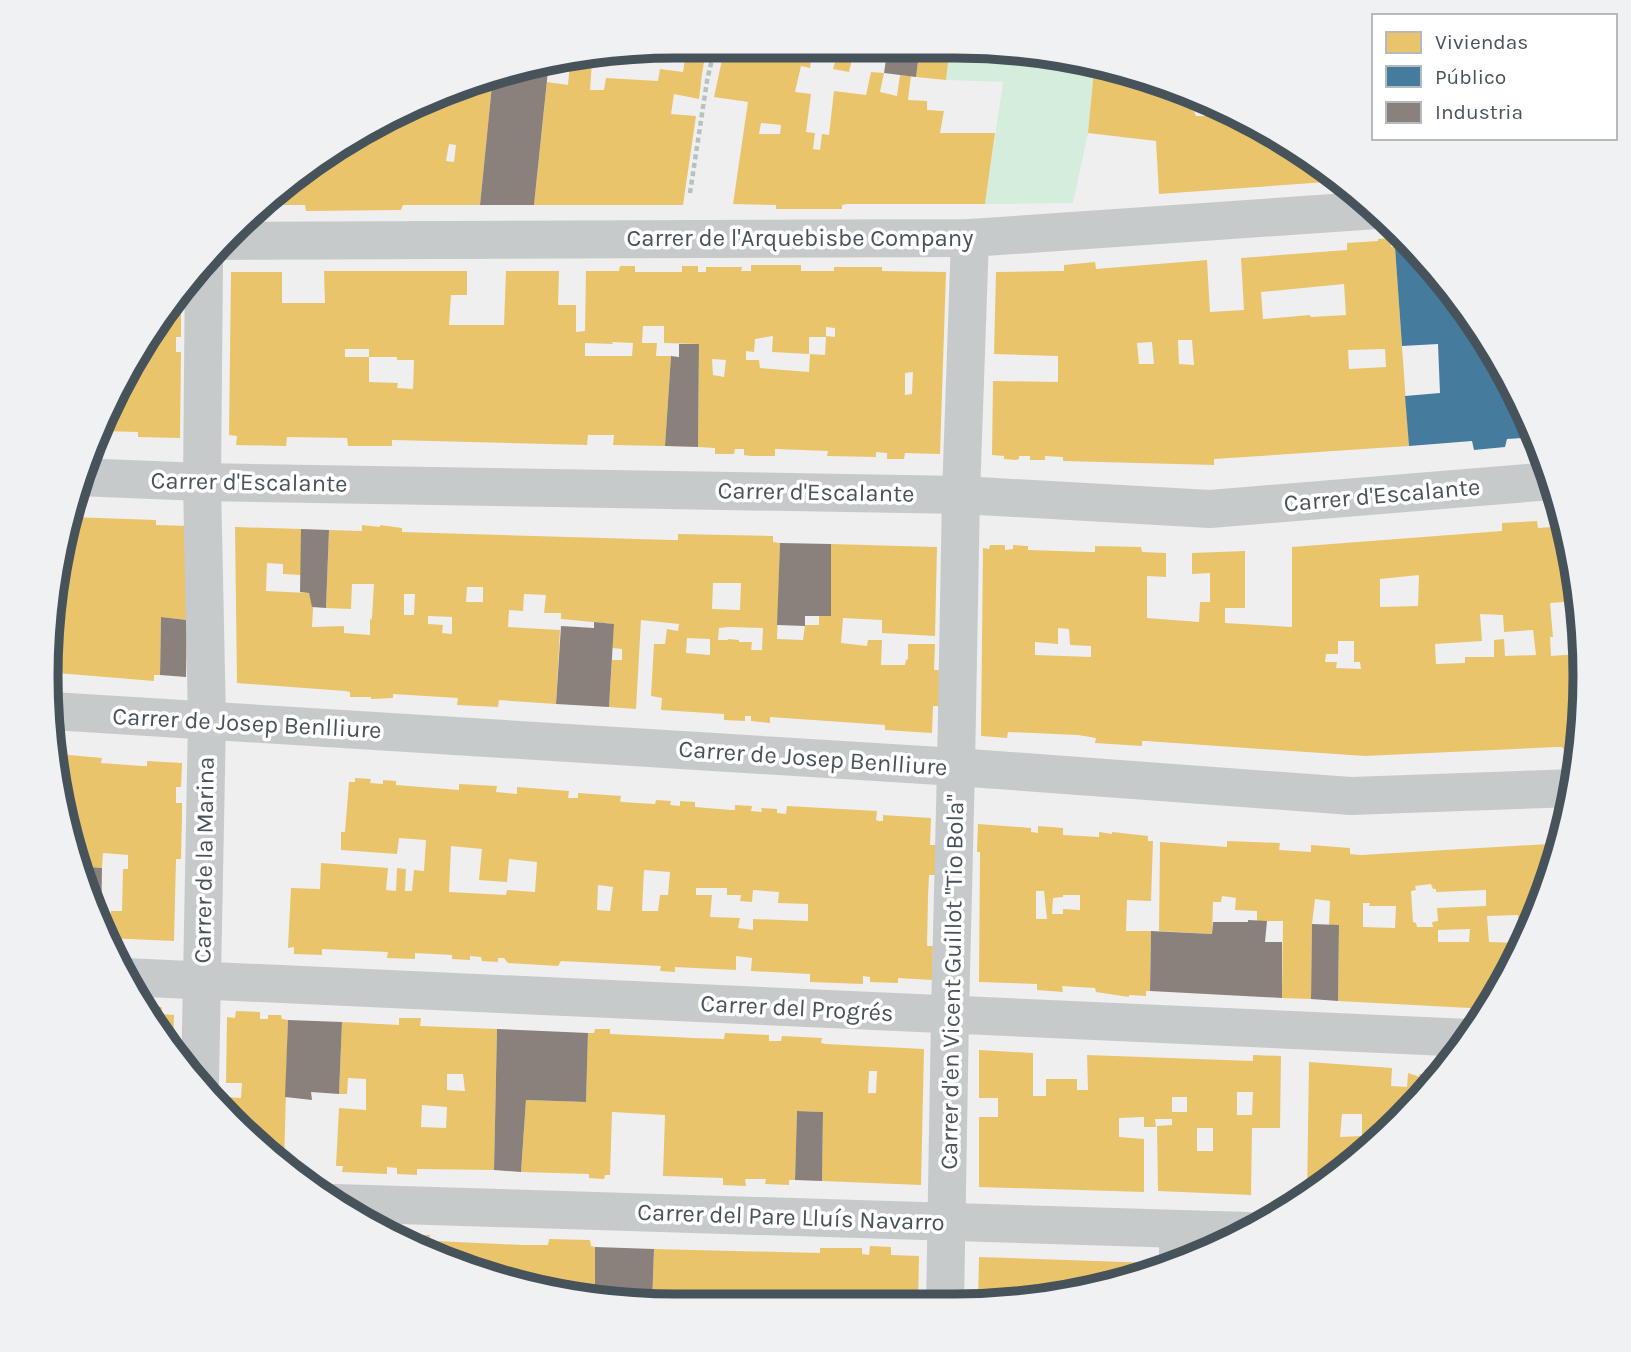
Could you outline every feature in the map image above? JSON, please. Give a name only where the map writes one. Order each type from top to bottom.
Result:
[{"type":"street","name":"Carrer de l'Arquebisbe Company","points":[[238,240],[970,238],[1363,211]]},
{"type":"street","name":"Carrer d'en Vicent Guillot \"Tio Bola\"","points":[[945,1294],[961,495],[970,238]]},
{"type":"street","name":"Carrer de la Marina","points":[[200,1070],[207,720],[202,482],[204,277]]},
{"type":"street","name":"Carrer d'Escalante","points":[[91,478],[202,482],[961,495],[1210,509],[1541,482]]},
{"type":"street","name":"Carrer de Josep Benlliure","points":[[59,711],[956,767],[1351,796],[1563,788]]},
{"type":"street","name":"Carrer del Progrés","points":[[137,977],[1456,1037]]},
{"type":"street","name":"Carrer del Pare Lluís Navarro","points":[[355,1204],[946,1222],[1178,1246],[1208,1240]]},
{"type":"path","points":[[683,240],[712,58]]},
{"type":"green space","points":[[949,58],[1036,63],[1094,74],[1088,133],[1073,203],[985,204],[1003,82],[946,80]]},
{"type":"building: Viviendas","points":[[685,58],[705,58],[699,99],[674,94],[671,114],[696,116],[683,205],[534,205],[547,82],[568,85],[570,67],[592,64],[590,90],[604,90],[606,78],[658,81],[660,69],[683,72]]},
{"type":"building: Viviendas","points":[[722,58],[811,58],[810,68],[801,66],[795,92],[811,94],[806,132],[815,133],[813,149],[820,150],[822,134],[829,135],[834,91],[866,95],[871,72],[884,73],[880,92],[897,96],[900,75],[911,76],[908,100],[927,101],[927,110],[944,111],[940,133],[995,133],[985,204],[847,204],[842,205],[842,209],[776,209],[776,205],[733,204],[748,102],[714,97]],"holes":[[[761,123],[781,125],[780,134],[759,134]]]},
{"type":"building: Viviendas","points":[[836,58],[852,58],[849,72],[833,69]]},
{"type":"building: Viviendas","points":[[919,58],[949,58],[946,80],[916,77]]},
{"type":"building: Viviendas","points":[[1094,74],[1192,105],[1196,116],[1205,116],[1205,111],[1228,122],[1264,141],[1326,182],[1159,194],[1156,141],[1088,133]]},
{"type":"building: Viviendas","points":[[492,86],[480,205],[403,205],[401,210],[306,211],[305,205],[276,205],[333,162],[367,141],[439,105]],"holes":[[[449,144],[456,145],[454,162],[446,161]]]},
{"type":"building: Viviendas","points":[[1391,238],[1391,247],[1395,247],[1409,446],[1214,459],[1214,465],[1063,461],[1063,457],[1045,456],[1045,460],[1030,460],[1030,456],[1019,456],[1016,460],[992,455],[993,381],[1058,382],[1058,356],[994,354],[996,272],[1064,271],[1064,265],[1095,262],[1096,269],[1207,260],[1210,312],[1244,310],[1241,258],[1347,250],[1347,243]],"holes":[[[1344,284],[1346,315],[1263,319],[1261,292]],[[1178,340],[1192,340],[1194,365],[1179,364]],[[1152,342],[1154,364],[1139,364],[1137,343]],[[1385,349],[1386,367],[1349,369],[1348,350]]]},
{"type":"building: Viviendas","points":[[751,265],[801,265],[801,271],[834,271],[834,267],[882,267],[882,271],[946,272],[940,454],[905,453],[904,459],[887,459],[887,453],[876,452],[876,457],[827,456],[828,451],[775,449],[775,456],[751,456],[744,455],[744,449],[735,449],[734,454],[715,454],[715,448],[698,447],[699,344],[664,343],[664,326],[643,326],[642,343],[657,343],[656,356],[671,356],[665,446],[613,445],[614,435],[588,435],[587,445],[392,440],[392,446],[348,446],[347,438],[287,437],[286,446],[236,445],[237,436],[229,435],[231,272],[282,272],[282,303],[325,303],[324,271],[467,271],[467,295],[451,295],[449,325],[504,325],[506,271],[559,271],[558,305],[576,305],[576,332],[585,331],[586,271],[619,271],[620,266],[635,266],[635,272],[682,272],[682,266],[698,266],[698,272],[706,272],[706,267],[742,267],[741,271],[751,271]],"holes":[[[826,327],[835,328],[835,337],[826,336]],[[773,336],[772,352],[809,354],[809,337],[826,337],[825,355],[810,354],[809,372],[760,368],[759,360],[746,360],[746,351],[754,352],[755,339]],[[585,343],[633,343],[632,356],[585,356]],[[345,349],[369,349],[369,357],[345,357]],[[369,357],[397,357],[397,360],[414,360],[413,389],[397,388],[398,383],[369,382]],[[712,359],[726,360],[724,377],[713,375]],[[913,372],[912,394],[905,395],[905,373]]]},
{"type":"building: Viviendas","points":[[181,307],[181,337],[176,337],[176,352],[181,352],[180,438],[138,437],[138,432],[109,431],[141,367]]},
{"type":"building: Viviendas","points":[[79,517],[156,520],[156,525],[191,526],[187,620],[161,617],[160,675],[154,675],[154,681],[58,673],[63,595]]},
{"type":"building: Viviendas","points":[[1537,521],[1538,528],[1554,527],[1569,602],[1550,603],[1553,637],[1550,637],[1551,656],[1572,654],[1569,752],[1556,747],[1365,756],[1146,741],[1142,741],[1142,746],[1095,743],[1096,738],[1078,735],[1008,732],[1007,738],[981,736],[983,548],[989,549],[990,545],[1005,545],[1005,550],[1013,549],[1013,545],[1028,546],[1028,550],[1090,552],[1095,552],[1095,546],[1141,547],[1142,552],[1166,553],[1166,577],[1147,576],[1147,618],[1199,622],[1200,602],[1210,602],[1210,573],[1192,574],[1192,553],[1245,551],[1245,608],[1225,608],[1225,623],[1292,627],[1292,547],[1502,531],[1502,523]],"holes":[[[1419,575],[1418,606],[1380,607],[1380,579]],[[1480,614],[1503,615],[1504,632],[1533,630],[1536,655],[1505,656],[1504,639],[1494,640],[1494,657],[1465,657],[1465,663],[1436,664],[1435,644],[1482,641]],[[1058,628],[1069,629],[1070,645],[1091,646],[1091,657],[1035,655],[1035,642],[1058,644]],[[1338,641],[1354,641],[1354,662],[1360,662],[1361,669],[1336,668],[1337,662],[1325,662],[1326,654],[1338,654]]]},
{"type":"building: Viviendas","points":[[362,525],[380,525],[402,528],[402,532],[672,540],[678,540],[678,534],[773,536],[773,542],[780,543],[777,639],[803,640],[805,625],[819,625],[819,616],[831,616],[831,544],[937,547],[935,636],[882,633],[882,620],[843,618],[841,643],[867,646],[868,640],[882,640],[881,665],[905,665],[908,659],[908,644],[935,644],[934,670],[940,670],[939,706],[933,706],[932,733],[885,730],[885,725],[770,717],[770,723],[751,721],[751,716],[745,716],[745,721],[724,720],[724,714],[661,710],[662,698],[651,696],[654,644],[665,644],[667,629],[678,631],[679,624],[641,620],[636,709],[609,707],[612,660],[622,660],[622,649],[612,648],[614,624],[561,619],[561,613],[544,613],[546,595],[524,594],[523,611],[509,610],[508,627],[560,630],[556,704],[499,700],[498,707],[457,705],[458,698],[393,694],[393,698],[371,699],[350,697],[350,692],[345,691],[237,683],[235,527],[301,529],[301,575],[283,574],[283,564],[267,563],[266,591],[309,593],[313,608],[312,627],[344,626],[344,633],[370,635],[374,584],[352,584],[351,609],[326,608],[329,530],[362,531]],"holes":[[[713,583],[741,583],[740,610],[712,609]],[[467,587],[483,587],[483,602],[466,602]],[[404,594],[415,594],[414,615],[404,615]],[[428,616],[452,617],[452,634],[442,633],[443,625],[428,624]],[[719,628],[763,628],[762,650],[751,650],[752,642],[718,640]],[[687,638],[710,639],[710,655],[686,653]]]},
{"type":"building: Viviendas","points":[[63,754],[102,758],[101,763],[142,766],[147,766],[147,761],[182,763],[181,787],[176,787],[176,803],[182,803],[182,816],[181,859],[176,859],[174,941],[117,938],[109,922],[111,911],[122,911],[123,869],[128,869],[128,855],[103,853],[102,868],[88,867],[70,797]]},
{"type":"building: Viviendas","points":[[355,778],[371,779],[370,783],[396,781],[396,785],[459,790],[459,784],[497,786],[496,792],[517,794],[517,787],[569,791],[568,798],[578,798],[578,793],[621,796],[622,802],[655,804],[656,800],[671,801],[670,805],[680,806],[680,801],[695,802],[695,807],[731,810],[735,810],[735,805],[752,806],[751,811],[762,812],[761,808],[777,809],[777,813],[786,814],[787,806],[877,811],[876,820],[879,821],[883,821],[883,815],[931,818],[930,845],[936,845],[935,875],[929,875],[928,896],[927,946],[933,946],[932,980],[898,978],[898,983],[870,982],[870,977],[863,976],[863,984],[810,982],[810,974],[751,971],[752,958],[736,956],[736,970],[675,967],[675,972],[660,971],[661,966],[561,961],[558,966],[508,963],[504,958],[498,958],[498,962],[482,961],[481,957],[470,956],[470,960],[452,959],[452,955],[415,953],[415,959],[387,958],[388,952],[322,949],[322,955],[294,954],[294,947],[288,948],[291,888],[320,889],[321,863],[388,868],[386,890],[396,891],[397,868],[406,869],[405,891],[412,891],[414,870],[424,871],[426,840],[399,838],[397,854],[341,850],[341,832],[345,832],[349,782],[355,782]],"holes":[[[451,846],[482,849],[479,880],[507,882],[509,859],[537,862],[535,892],[507,890],[506,895],[449,892]],[[644,870],[670,872],[668,895],[660,895],[658,911],[642,911]],[[598,885],[613,887],[610,911],[597,910]],[[696,888],[727,888],[727,895],[741,895],[740,901],[752,902],[753,890],[779,892],[778,903],[808,904],[808,921],[753,919],[753,930],[738,928],[740,918],[710,917],[712,895],[696,895]]]},
{"type":"building: Viviendas","points":[[978,824],[1031,828],[1031,832],[1038,833],[1038,826],[1063,828],[1063,835],[1099,837],[1099,832],[1112,832],[1148,836],[1148,841],[1153,841],[1151,901],[1127,900],[1126,931],[1151,931],[1150,991],[1146,991],[1146,996],[1129,997],[1096,992],[1095,988],[1062,986],[1063,992],[1037,990],[1037,984],[979,982],[980,852],[977,852]],"holes":[[[1036,891],[1044,891],[1047,919],[1036,919]],[[1080,895],[1080,910],[1063,909],[1063,914],[1052,914],[1053,898]]]},
{"type":"building: Viviendas","points":[[1551,840],[1518,929],[1518,915],[1487,916],[1489,942],[1512,943],[1476,1008],[1338,1001],[1339,925],[1329,925],[1330,901],[1315,899],[1311,999],[1282,998],[1283,921],[1257,921],[1257,911],[1235,910],[1236,898],[1222,896],[1221,902],[1213,902],[1212,934],[1159,931],[1160,842],[1227,847],[1227,841],[1280,843],[1279,850],[1311,852],[1311,845],[1350,848],[1350,854],[1361,855],[1549,844]],"holes":[[[1431,884],[1436,892],[1486,890],[1486,906],[1437,908],[1438,921],[1432,922],[1433,927],[1417,927],[1413,922],[1411,891],[1416,890],[1415,886]],[[1363,903],[1370,903],[1369,906],[1396,906],[1395,928],[1363,927]],[[1470,929],[1469,942],[1438,942],[1438,930]]]},
{"type":"building: Viviendas","points":[[154,1007],[162,1007],[161,1014],[174,1015],[173,1035]]},
{"type":"building: Viviendas","points":[[236,1011],[260,1012],[260,1019],[268,1019],[268,1015],[281,1015],[282,1019],[288,1020],[284,1154],[226,1100],[226,1097],[241,1098],[242,1083],[226,1083],[227,1017],[235,1018]]},
{"type":"building: Viviendas","points":[[399,1018],[421,1018],[420,1026],[497,1029],[494,1170],[417,1169],[417,1175],[397,1174],[397,1168],[387,1167],[387,1174],[342,1172],[343,1166],[336,1166],[339,1108],[366,1110],[366,1079],[348,1078],[347,1094],[339,1094],[342,1022],[399,1025]],"holes":[[[447,1074],[463,1074],[465,1091],[447,1090]],[[422,1105],[447,1107],[446,1128],[421,1127]]]},
{"type":"building: Viviendas","points":[[595,1029],[610,1029],[610,1034],[724,1039],[725,1033],[769,1035],[769,1041],[781,1041],[782,1036],[822,1038],[821,1043],[826,1044],[924,1049],[921,1185],[822,1181],[823,1112],[797,1111],[795,1180],[789,1180],[789,1185],[765,1184],[766,1179],[745,1179],[746,1186],[723,1185],[723,1178],[663,1176],[665,1115],[612,1112],[610,1175],[605,1175],[604,1179],[589,1178],[589,1174],[521,1172],[526,1100],[586,1102],[588,1033],[594,1033]],"holes":[[[869,1071],[877,1071],[876,1093],[868,1093]]]},
{"type":"building: Viviendas","points":[[979,1050],[1033,1053],[1033,1096],[1046,1096],[1046,1079],[1077,1079],[1077,1090],[1088,1090],[1087,1055],[1253,1061],[1253,1055],[1281,1056],[1280,1128],[1252,1128],[1251,1195],[1158,1191],[1157,1126],[1172,1125],[1172,1119],[1155,1119],[1156,1127],[1144,1127],[1144,1117],[1119,1118],[1119,1137],[1144,1139],[1144,1192],[979,1187],[979,1117],[998,1117],[998,1098],[979,1098]],"holes":[[[1237,1092],[1253,1092],[1252,1115],[1237,1115]],[[1172,1097],[1187,1097],[1187,1112],[1172,1112]],[[1197,1128],[1213,1128],[1213,1151],[1197,1151]]]},
{"type":"building: Viviendas","points":[[1309,1062],[1392,1068],[1391,1086],[1407,1087],[1408,1073],[1420,1077],[1419,1074],[1424,1074],[1425,1069],[1431,1069],[1392,1113],[1363,1141],[1307,1183]],"holes":[[[1342,1114],[1362,1114],[1362,1136],[1340,1137]]]},
{"type":"building: Viviendas","points":[[414,1235],[430,1235],[429,1241],[523,1245],[548,1245],[549,1239],[590,1240],[591,1246],[595,1247],[595,1289],[516,1273],[439,1247]]},
{"type":"building: Viviendas","points":[[870,1246],[891,1247],[891,1255],[919,1256],[918,1294],[652,1293],[654,1249],[820,1253],[820,1248],[862,1248],[862,1254],[869,1255]]},
{"type":"building: Viviendas","points":[[979,1257],[1148,1263],[1076,1282],[1036,1289],[978,1293]]},
{"type":"building: Público","points":[[1395,247],[1399,247],[1420,268],[1469,333],[1490,367],[1525,438],[1507,439],[1505,447],[1474,450],[1472,441],[1409,446],[1405,396],[1440,393],[1438,344],[1402,346]]},
{"type":"building: Industria","points":[[886,58],[919,58],[916,77],[884,73]]},
{"type":"building: Industria","points":[[548,72],[534,205],[480,205],[492,86]]},
{"type":"building: Industria","points":[[679,344],[699,344],[698,447],[665,446],[671,356],[679,357]]},
{"type":"building: Industria","points":[[301,529],[329,530],[326,608],[312,607],[309,593],[300,592]]},
{"type":"building: Industria","points":[[780,543],[831,544],[831,616],[805,616],[805,626],[777,625]]},
{"type":"building: Industria","points":[[161,617],[187,620],[186,677],[160,675]]},
{"type":"building: Industria","points":[[594,622],[614,624],[609,707],[556,704],[561,626],[594,628]]},
{"type":"building: Industria","points":[[88,867],[102,868],[101,903]]},
{"type":"building: Industria","points":[[1267,921],[1265,942],[1282,942],[1282,998],[1150,991],[1151,931],[1212,934],[1213,922]]},
{"type":"building: Industria","points":[[1312,924],[1339,925],[1338,1001],[1311,999]]},
{"type":"building: Industria","points":[[288,1020],[342,1022],[339,1094],[311,1092],[312,1100],[285,1097]]},
{"type":"building: Industria","points":[[497,1029],[588,1033],[586,1102],[526,1100],[521,1172],[494,1170]]},
{"type":"building: Industria","points":[[797,1111],[823,1112],[822,1181],[795,1180]]},
{"type":"building: Industria","points":[[595,1247],[654,1249],[652,1293],[595,1289]]}]
